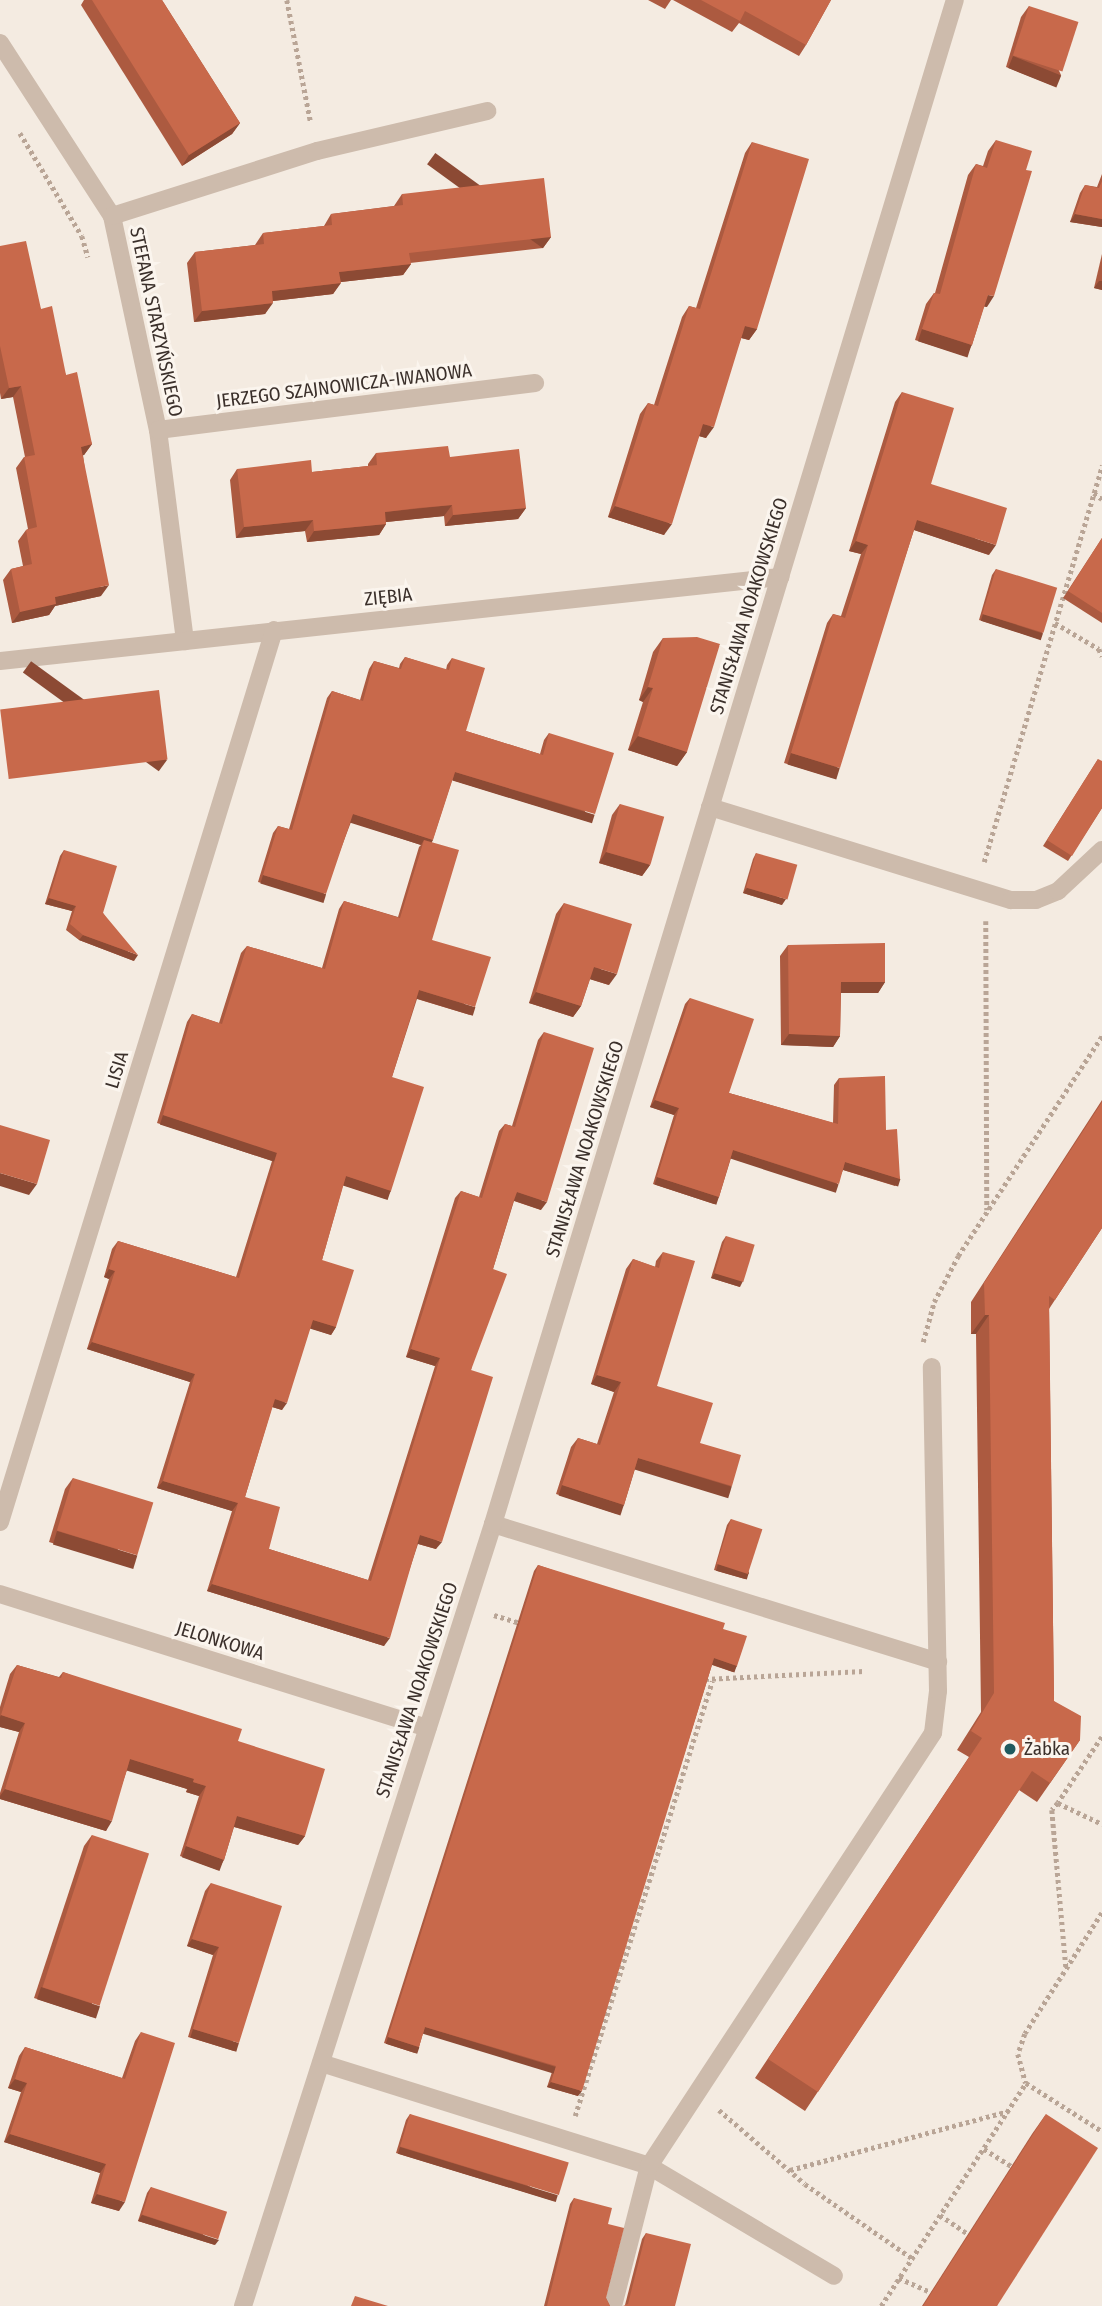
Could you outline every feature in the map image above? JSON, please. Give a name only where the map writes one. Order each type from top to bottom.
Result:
[{"type":"street","name":"STANISŁAWA NOAKOWSKIEGO","points":[[243,2306],[493,1524],[955,0]]},
{"type":"street","name":"STEFANA STARZYŃSKIEGO","points":[[0,43],[112,216],[158,430],[185,641]]},
{"type":"street","points":[[112,216],[317,151],[487,111]]},
{"type":"street","name":"JERZEGO SZAJNOWICZA-IWANOWA","points":[[158,430],[535,383]]},
{"type":"street","name":"ZIĘBIA","points":[[0,661],[780,577]]},
{"type":"street","name":"LISIA","points":[[0,1522],[274,630]]},
{"type":"street","points":[[710,807],[1011,900],[1046,897],[1072,883],[1102,850]]},
{"type":"street","points":[[613,2306],[649,2166],[925,1748],[937,1714],[932,1367]]},
{"type":"street","points":[[493,1524],[938,1662]]},
{"type":"street","name":"JELONKOWA","points":[[0,1594],[428,1728]]},
{"type":"street","points":[[321,2063],[649,2166],[834,2276]]},
{"type":"path","points":[[286,0],[317,151]]},
{"type":"path","points":[[14,122],[82,236],[90,263]]},
{"type":"path","points":[[987,1213],[981,891],[1102,465]]},
{"type":"path","points":[[1094,493],[1102,499]]},
{"type":"path","points":[[1055,623],[1099,649],[1102,656]]},
{"type":"path","points":[[932,1367],[919,1367],[934,1302],[987,1213],[1102,1036]]},
{"type":"path","points":[[483,1612],[534,1627]]},
{"type":"path","points":[[699,1677],[712,1681],[870,1671]]},
{"type":"path","points":[[568,2140],[712,1681]]},
{"type":"path","points":[[1066,1969],[1052,1810],[1102,1737]]},
{"type":"path","points":[[1058,1803],[1102,1824]]},
{"type":"path","points":[[1102,1913],[1025,2034],[1018,2054],[1026,2083],[1102,2131]]},
{"type":"path","points":[[881,2306],[1026,2083]]},
{"type":"path","points":[[697,2091],[790,2170],[912,2258]]},
{"type":"path","points":[[790,2170],[1009,2111]]},
{"type":"path","points":[[984,2149],[1011,2166]]},
{"type":"path","points":[[940,2216],[968,2234]]},
{"type":"path","points":[[899,2278],[931,2292]]},
{"type":"building","points":[[92,0],[162,0],[240,123],[189,155]]},
{"type":"building","points":[[701,0],[831,0],[806,45],[745,11],[740,21]]},
{"type":"building","points":[[1029,6],[1078,22],[1062,72],[1013,55]]},
{"type":"building","points":[[996,140],[1032,151],[1026,170],[1032,171],[994,296],[988,295],[972,345],[922,329],[934,293],[940,294],[976,164],[987,168]]},
{"type":"building","points":[[752,142],[809,159],[757,329],[745,326],[714,427],[703,424],[672,524],[615,506],[648,403],[658,406],[689,306],[700,309]]},
{"type":"building","points":[[544,178],[551,237],[409,253],[411,264],[339,272],[341,283],[272,291],[273,303],[202,311],[195,252],[264,244],[263,233],[332,225],[331,214],[403,205],[402,194]]},
{"type":"building","points":[[1102,181],[1102,219],[1075,214],[1085,185],[1099,188]]},
{"type":"building","points":[[26,241],[41,309],[52,306],[66,375],[77,372],[92,444],[81,447],[109,585],[55,597],[56,604],[20,612],[11,569],[32,564],[26,530],[37,527],[24,457],[35,455],[21,386],[9,388],[0,346],[0,246]]},
{"type":"building","points":[[902,392],[954,408],[931,484],[1007,508],[996,545],[917,520],[840,768],[791,753],[833,614],[845,618],[868,545],[856,541]]},
{"type":"building","points":[[448,446],[450,457],[519,449],[526,508],[453,515],[452,505],[418,508],[385,512],[386,524],[314,531],[313,520],[244,527],[237,469],[311,460],[312,472],[377,465],[376,453]]},
{"type":"building","points":[[1102,538],[1102,613],[1068,591]]},
{"type":"building","points":[[996,569],[1057,588],[1043,633],[982,614]]},
{"type":"building","points":[[697,637],[720,644],[687,752],[638,736],[653,688],[648,687],[663,638]]},
{"type":"building","points":[[405,657],[449,670],[452,658],[485,668],[466,731],[543,755],[549,733],[614,753],[595,814],[455,772],[433,840],[353,814],[326,894],[263,875],[278,826],[292,830],[332,691],[363,701],[374,661],[401,669]]},
{"type":"building","points":[[159,690],[168,759],[9,779],[0,709]]},
{"type":"building","points":[[1098,759],[1102,761],[1102,808],[1072,856],[1047,840]]},
{"type":"building","points":[[620,804],[664,817],[650,865],[606,852]]},
{"type":"building","points":[[424,840],[459,850],[432,940],[491,957],[475,1007],[419,990],[392,1077],[424,1087],[391,1191],[346,1176],[322,1260],[354,1270],[336,1327],[313,1320],[287,1403],[275,1399],[245,1497],[280,1507],[269,1549],[371,1581],[440,1358],[411,1349],[461,1191],[482,1198],[505,1124],[515,1127],[544,1032],[594,1048],[547,1202],[517,1192],[513,1203],[493,1269],[507,1274],[471,1370],[493,1377],[442,1542],[420,1535],[390,1638],[212,1584],[238,1503],[163,1481],[195,1374],[92,1342],[115,1271],[109,1269],[118,1241],[239,1278],[277,1153],[163,1115],[192,1014],[222,1024],[247,946],[325,969],[344,901],[400,918]]},
{"type":"building","points":[[64,850],[117,866],[103,913],[138,955],[83,935],[70,924],[76,906],[49,898]]},
{"type":"building","points":[[756,853],[797,865],[787,899],[746,888]]},
{"type":"building","points":[[564,903],[632,924],[617,974],[594,967],[581,1006],[536,992]]},
{"type":"building","points":[[885,943],[885,982],[841,982],[840,1036],[789,1034],[788,945]]},
{"type":"building","points":[[690,998],[754,1019],[729,1093],[838,1124],[839,1078],[885,1076],[886,1130],[897,1129],[900,1179],[845,1162],[839,1184],[733,1150],[719,1197],[657,1177],[679,1108],[655,1100]]},
{"type":"building","points":[[1102,1102],[1102,1228],[1055,1300],[1049,1296],[1054,1701],[1081,1716],[1080,1740],[1050,1783],[1032,1771],[818,2092],[768,2059],[982,1738],[971,1731],[994,1693],[989,1315],[985,1315],[984,1283]]},
{"type":"building","points":[[0,1125],[50,1140],[37,1184],[0,1173]]},
{"type":"building","points":[[726,1236],[755,1245],[743,1282],[715,1273]]},
{"type":"building","points":[[663,1252],[695,1261],[657,1386],[713,1403],[700,1443],[741,1455],[732,1486],[638,1458],[624,1505],[562,1485],[578,1438],[600,1445],[621,1382],[597,1375],[633,1259],[659,1268]]},
{"type":"building","points":[[73,1478],[153,1503],[137,1555],[57,1531]]},
{"type":"building","points":[[731,1519],[762,1529],[748,1574],[716,1564]]},
{"type":"building","points":[[538,1565],[725,1623],[723,1629],[747,1636],[737,1666],[714,1658],[582,2091],[551,2082],[556,2066],[425,2027],[419,2047],[388,2037]]},
{"type":"building","points":[[17,1665],[61,1678],[63,1672],[242,1729],[238,1741],[325,1769],[305,1836],[237,1816],[224,1860],[186,1846],[206,1786],[193,1782],[194,1779],[130,1759],[112,1821],[5,1789],[25,1723],[1,1715]]},
{"type":"building","points":[[92,1835],[149,1854],[100,2006],[43,1987]]},
{"type":"building","points":[[211,1883],[282,1906],[239,2043],[193,2029],[219,1947],[192,1939]]},
{"type":"building","points":[[141,2032],[175,2043],[125,2202],[97,2194],[106,2164],[10,2134],[27,2083],[15,2079],[25,2047],[125,2079]]},
{"type":"building","points":[[410,2114],[569,2163],[559,2195],[400,2147]]},
{"type":"building","points":[[1046,2114],[1098,2148],[997,2306],[923,2306]]},
{"type":"building","points":[[151,2187],[227,2212],[218,2239],[142,2215]]},
{"type":"building","points":[[574,2198],[612,2208],[608,2224],[624,2228],[606,2298],[610,2306],[547,2306]]},
{"type":"building","points":[[646,2233],[691,2244],[675,2306],[623,2306],[628,2304]]},
{"type":"building","points":[[355,2296],[388,2306],[351,2306]]},
{"type":"place","name":"Żabka","points":[[1010,1749]]}]
